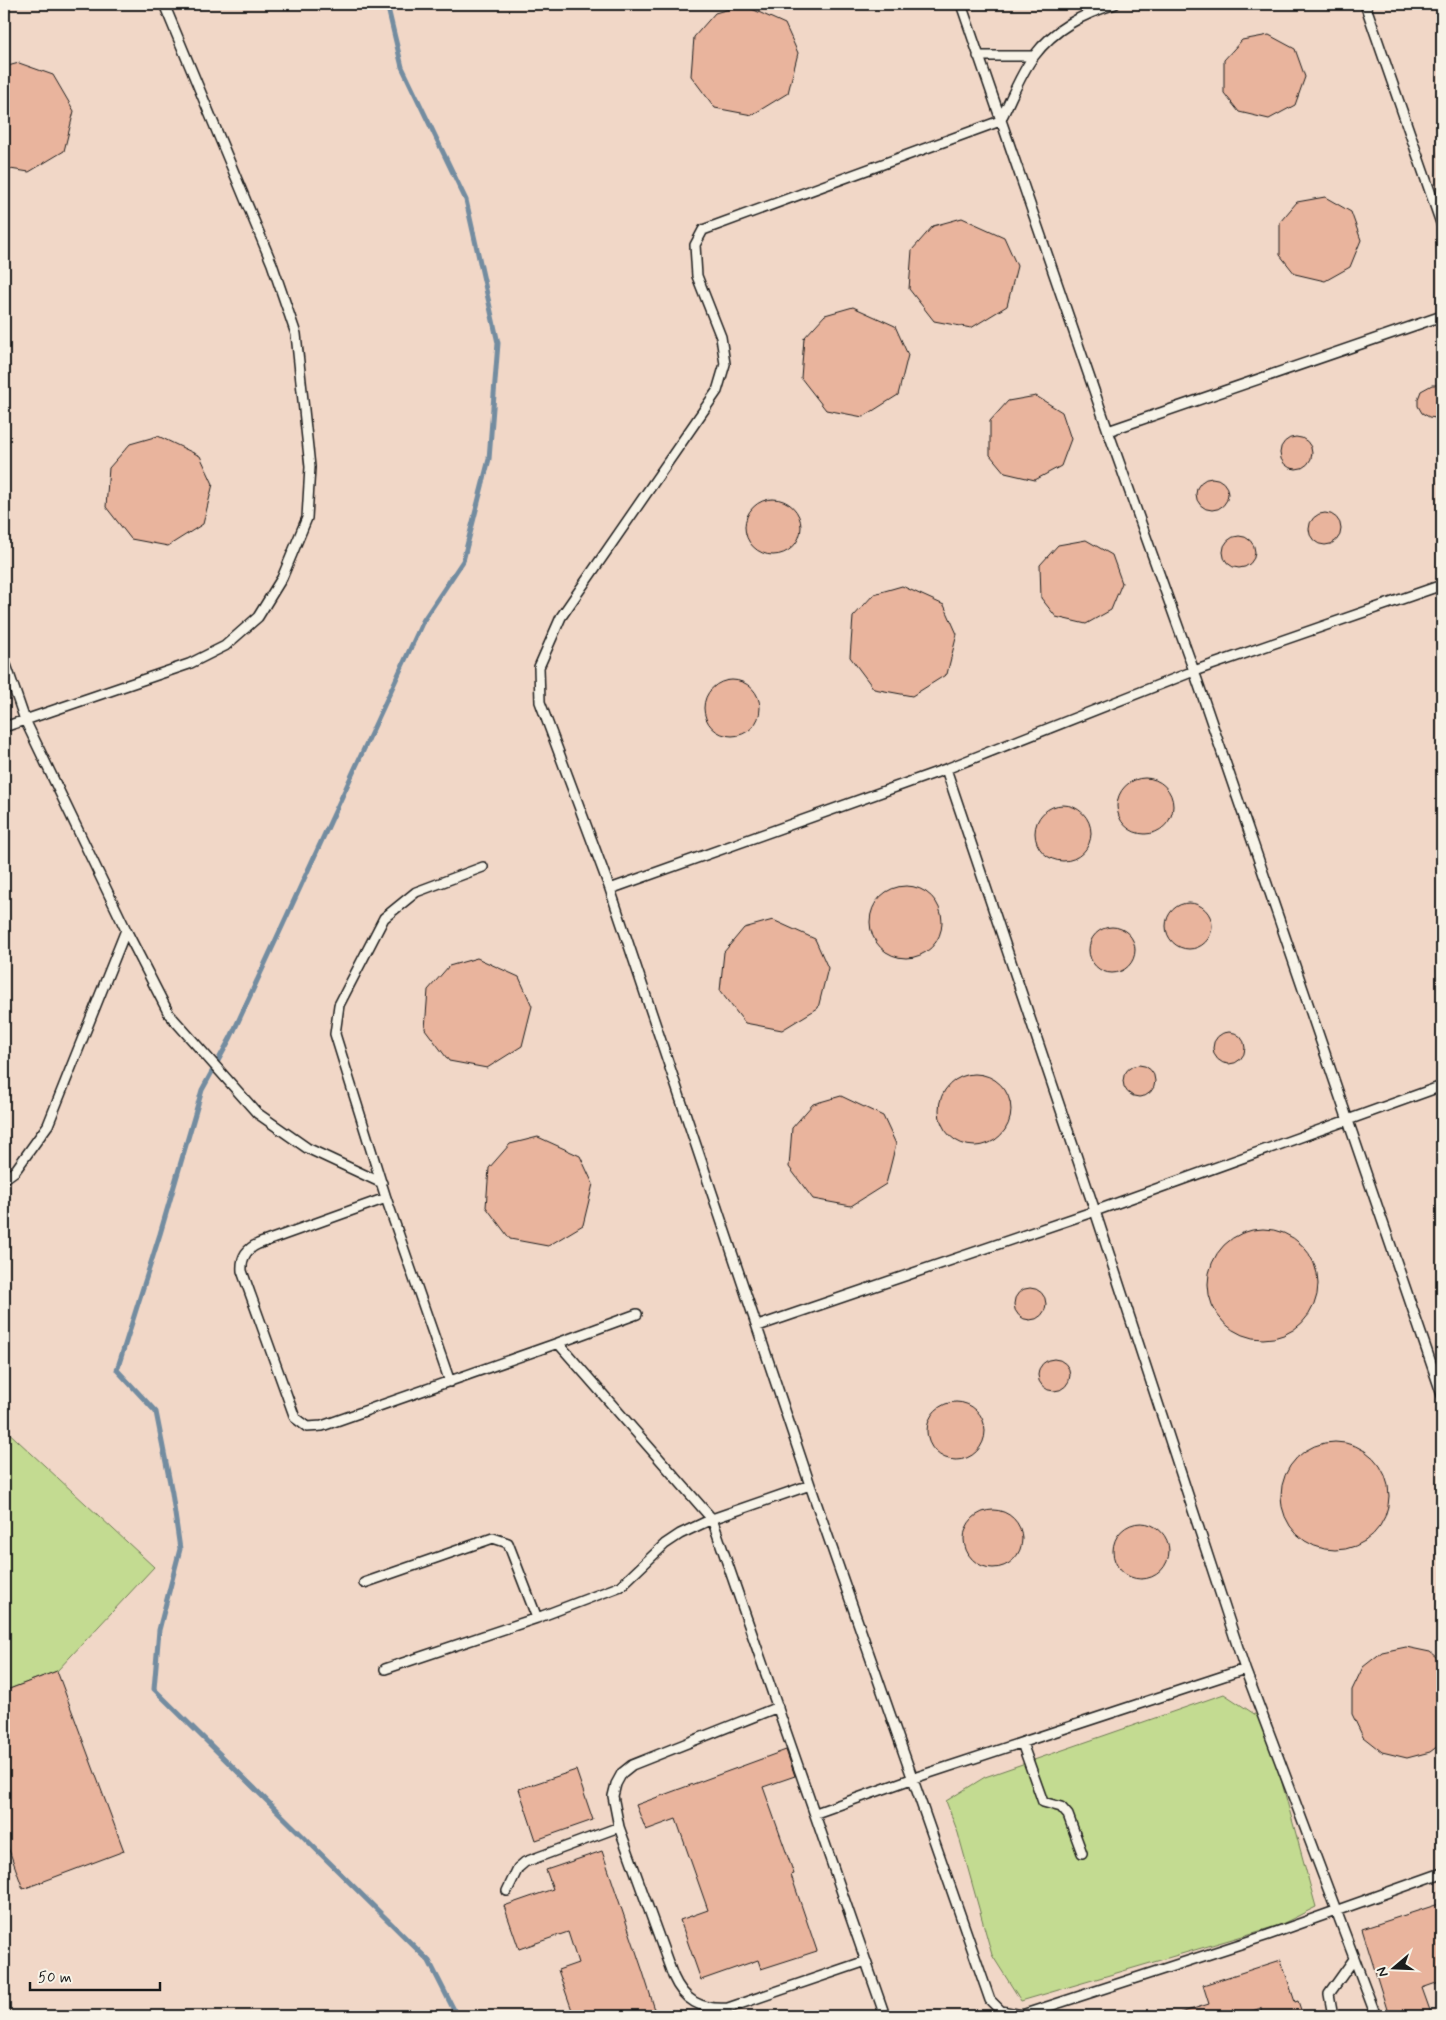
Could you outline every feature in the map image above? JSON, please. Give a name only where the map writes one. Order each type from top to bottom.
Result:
[{"type":"lane","points":[[4,727],[189,664],[225,646],[258,617],[268,602],[282,578],[307,518],[310,467],[296,334],[272,264],[164,4]]},
{"type":"lane","points":[[961,4],[1000,122],[1194,671],[1442,1395]]},
{"type":"lane","points":[[1115,4],[1090,12],[1061,28],[1034,56],[1000,122],[703,230],[695,245],[697,276],[721,337],[725,364],[717,391],[561,616],[539,667],[540,702],[610,889],[810,1485],[914,1778],[990,2000],[1001,2011],[1022,2016],[1268,1936],[1338,1909],[1442,1873]]},
{"type":"lane","points":[[1365,4],[1442,226]]},
{"type":"lane","points":[[978,56],[1034,56]]},
{"type":"lane","points":[[1108,431],[1442,316]]},
{"type":"lane","points":[[610,889],[946,769],[1194,671],[1442,585]]},
{"type":"lane","points":[[4,659],[25,720],[126,930],[169,1014],[257,1113],[307,1148],[382,1183]]},
{"type":"lane","points":[[946,769],[1096,1211],[1245,1669],[1338,1909],[1354,1959],[1376,2016]]},
{"type":"lane","points":[[450,1382],[386,1198],[338,1052],[335,1034],[339,1005],[384,918],[416,892],[483,867]]},
{"type":"lane","points":[[4,1179],[15,1171],[48,1125],[126,930]]},
{"type":"lane","points":[[758,1326],[1096,1211],[1442,1086]]},
{"type":"lane","points":[[386,1198],[258,1244],[246,1251],[243,1257],[242,1271],[291,1412],[300,1424],[315,1428],[450,1382],[637,1314]]},
{"type":"lane","points":[[558,1343],[712,1519],[816,1813],[885,2016]]},
{"type":"lane","points":[[385,1668],[536,1618],[621,1586],[665,1544],[680,1534],[712,1519],[810,1485]]},
{"type":"lane","points":[[364,1583],[494,1538],[508,1543],[536,1618]]},
{"type":"lane","points":[[816,1813],[914,1778],[1245,1669]]},
{"type":"lane","points":[[778,1707],[632,1765],[622,1774],[616,1784],[613,1796],[619,1827],[672,1976],[683,1994],[700,2006],[714,2009],[728,2008],[866,1961]]},
{"type":"lane","points":[[1022,1743],[1043,1802],[1061,1807],[1068,1816],[1082,1853]]},
{"type":"lane","points":[[507,1891],[518,1868],[525,1862],[619,1827]]},
{"type":"lane","points":[[1334,2016],[1330,1994],[1354,1959]]},
{"type":"shaded area","points":[[4,4],[1442,4],[1442,2016],[4,2016]]},
{"type":"green space","points":[[4,1428],[154,1567],[57,1671],[4,1691]]},
{"type":"green space","points":[[1224,1694],[1265,1721],[1316,1907],[1280,1925],[1021,2001],[992,1955],[958,1833],[946,1801],[985,1777]]},
{"type":"building","points":[[743,5],[785,24],[798,53],[788,93],[752,115],[715,108],[691,76],[694,37],[715,13]]},
{"type":"building","points":[[1269,35],[1295,49],[1305,77],[1295,105],[1269,119],[1239,112],[1224,93],[1224,60],[1242,40]]},
{"type":"building","points":[[19,63],[53,75],[74,111],[64,151],[29,172],[4,168],[4,67]]},
{"type":"building","points":[[1325,197],[1351,212],[1361,240],[1350,267],[1325,281],[1295,274],[1280,255],[1280,222],[1297,202]]},
{"type":"building","points":[[962,218],[1004,237],[1017,266],[1007,306],[971,328],[934,321],[909,289],[912,250],[933,226]]},
{"type":"building","points":[[853,307],[895,326],[908,355],[898,395],[863,417],[826,410],[801,378],[804,338],[825,315]]},
{"type":"building","points":[[1432,385],[1442,385],[1442,416],[1436,418],[1422,413],[1418,406],[1421,391]]},
{"type":"building","points":[[1036,396],[1062,412],[1071,439],[1061,466],[1035,480],[1005,473],[990,455],[990,421],[1008,401]]},
{"type":"building","points":[[158,436],[200,456],[213,484],[203,524],[168,546],[131,539],[106,507],[109,468],[130,444]]},
{"type":"building","points":[[1296,437],[1302,438],[1307,442],[1311,447],[1311,459],[1307,464],[1302,468],[1296,469],[1290,468],[1285,464],[1281,459],[1280,453],[1281,447],[1285,442],[1290,438]]},
{"type":"building","points":[[1212,478],[1218,479],[1223,483],[1227,488],[1227,500],[1223,505],[1218,509],[1212,510],[1206,509],[1201,505],[1197,500],[1196,494],[1197,488],[1201,483],[1206,479]]},
{"type":"building","points":[[767,499],[779,499],[789,503],[797,511],[801,527],[797,543],[789,551],[779,555],[767,555],[757,551],[749,543],[745,533],[745,521],[749,511],[757,503]]},
{"type":"building","points":[[1325,513],[1331,514],[1336,518],[1340,523],[1340,535],[1336,540],[1331,544],[1325,545],[1319,544],[1314,540],[1310,535],[1309,529],[1310,523],[1314,518],[1319,514]]},
{"type":"building","points":[[1239,536],[1245,537],[1250,541],[1254,546],[1254,558],[1250,563],[1245,567],[1239,568],[1233,567],[1228,563],[1224,558],[1223,552],[1224,546],[1228,541],[1233,537]]},
{"type":"building","points":[[1086,540],[1112,555],[1122,583],[1111,610],[1086,624],[1056,617],[1041,598],[1040,565],[1058,545]]},
{"type":"building","points":[[902,586],[944,605],[957,634],[947,674],[912,696],[874,689],[850,657],[853,617],[874,594]]},
{"type":"building","points":[[726,680],[738,680],[748,684],[756,692],[760,708],[756,724],[748,732],[738,736],[726,736],[716,732],[708,724],[704,714],[704,702],[708,692],[716,684]]},
{"type":"building","points":[[1139,778],[1151,778],[1161,782],[1169,790],[1173,806],[1169,822],[1161,830],[1151,834],[1139,834],[1129,830],[1121,822],[1117,812],[1117,800],[1121,790],[1129,782]]},
{"type":"building","points":[[1057,805],[1069,805],[1079,809],[1087,817],[1091,833],[1087,849],[1079,857],[1069,861],[1057,861],[1047,857],[1039,849],[1035,839],[1035,827],[1039,817],[1047,809]]},
{"type":"building","points":[[906,886],[926,892],[936,902],[942,922],[936,942],[926,952],[906,958],[886,952],[876,942],[870,922],[876,902],[886,892]]},
{"type":"building","points":[[1189,903],[1202,907],[1208,913],[1212,926],[1208,939],[1202,945],[1189,949],[1176,945],[1170,939],[1166,926],[1170,913],[1176,907]]},
{"type":"building","points":[[773,920],[815,939],[828,968],[818,1008],[782,1030],[745,1023],[720,991],[724,952],[744,928]]},
{"type":"building","points":[[1112,927],[1125,931],[1131,937],[1135,950],[1131,963],[1125,969],[1112,973],[1099,969],[1093,963],[1089,950],[1093,937],[1099,931]]},
{"type":"building","points":[[477,958],[519,977],[532,1006],[522,1046],[487,1068],[449,1061],[425,1029],[428,990],[449,966]]},
{"type":"building","points":[[1229,1032],[1235,1033],[1240,1037],[1244,1042],[1244,1054],[1240,1059],[1235,1063],[1229,1064],[1223,1063],[1218,1059],[1214,1054],[1213,1048],[1214,1042],[1218,1037],[1223,1033]]},
{"type":"building","points":[[1139,1065],[1151,1069],[1155,1081],[1151,1093],[1139,1097],[1127,1093],[1123,1081],[1127,1069]]},
{"type":"building","points":[[975,1074],[995,1080],[1005,1090],[1011,1110],[1005,1130],[995,1140],[975,1146],[955,1140],[945,1130],[939,1110],[945,1090],[955,1080]]},
{"type":"building","points":[[841,1096],[883,1116],[896,1144],[886,1184],[851,1206],[813,1199],[789,1167],[792,1128],[813,1104]]},
{"type":"building","points":[[538,1137],[580,1156],[593,1184],[583,1225],[548,1246],[510,1239],[486,1207],[489,1168],[510,1144]]},
{"type":"building","points":[[1263,1229],[1284,1233],[1302,1245],[1314,1263],[1318,1284],[1314,1305],[1302,1323],[1284,1335],[1263,1339],[1242,1335],[1224,1323],[1212,1305],[1208,1284],[1212,1263],[1224,1245],[1242,1233]]},
{"type":"building","points":[[1030,1288],[1036,1289],[1041,1293],[1045,1298],[1045,1310],[1041,1315],[1036,1319],[1030,1320],[1024,1319],[1019,1315],[1015,1310],[1014,1304],[1015,1298],[1019,1293],[1024,1289]]},
{"type":"building","points":[[1054,1359],[1066,1363],[1070,1375],[1066,1387],[1054,1391],[1042,1387],[1038,1375],[1042,1363]]},
{"type":"building","points":[[956,1402],[972,1407],[980,1415],[985,1431],[980,1447],[972,1455],[956,1460],[940,1455],[932,1447],[927,1431],[932,1415],[940,1407]]},
{"type":"building","points":[[1335,1442],[1356,1446],[1373,1458],[1385,1475],[1389,1496],[1385,1517],[1373,1534],[1356,1546],[1335,1550],[1314,1546],[1297,1534],[1285,1517],[1281,1496],[1285,1475],[1297,1458],[1314,1446]]},
{"type":"building","points":[[993,1510],[1009,1515],[1017,1523],[1022,1539],[1017,1555],[1009,1563],[993,1568],[977,1563],[969,1555],[964,1539],[969,1523],[977,1515]]},
{"type":"building","points":[[1135,1523],[1147,1523],[1157,1527],[1165,1535],[1169,1551],[1165,1567],[1157,1575],[1147,1579],[1135,1579],[1125,1575],[1117,1567],[1113,1557],[1113,1545],[1117,1535],[1125,1527]]},
{"type":"building","points":[[1406,1647],[1430,1652],[1442,1662],[1442,1743],[1430,1752],[1407,1758],[1382,1752],[1363,1737],[1352,1714],[1352,1690],[1363,1667],[1382,1652]]},
{"type":"building","points":[[57,1671],[124,1851],[23,1889],[4,1836],[4,1691]]},
{"type":"building","points":[[786,1750],[795,1776],[763,1787],[794,1874],[791,1875],[817,1951],[761,1969],[758,1960],[701,1980],[680,1920],[708,1910],[676,1819],[646,1830],[636,1805]]},
{"type":"building","points":[[576,1770],[593,1820],[536,1840],[519,1789]]},
{"type":"building","points":[[602,1851],[657,2016],[574,2016],[558,1970],[578,1963],[568,1932],[519,1949],[504,1906],[553,1889],[546,1870]]},
{"type":"building","points":[[1442,1903],[1442,1981],[1422,1988],[1432,2016],[1389,2016],[1362,1929]]},
{"type":"building","points":[[1281,1960],[1295,2002],[1298,2001],[1303,2016],[1261,2016],[1261,2008],[1237,2016],[1181,2016],[1180,2013],[1209,2004],[1203,1985]]},
{"type":"waterway","points":[[387,4],[402,67],[466,200],[498,343],[489,459],[463,561],[423,621],[231,1037],[202,1090],[160,1234],[117,1370],[156,1412],[172,1493],[180,1549],[159,1630],[154,1689],[429,1961],[457,2016]]}]
